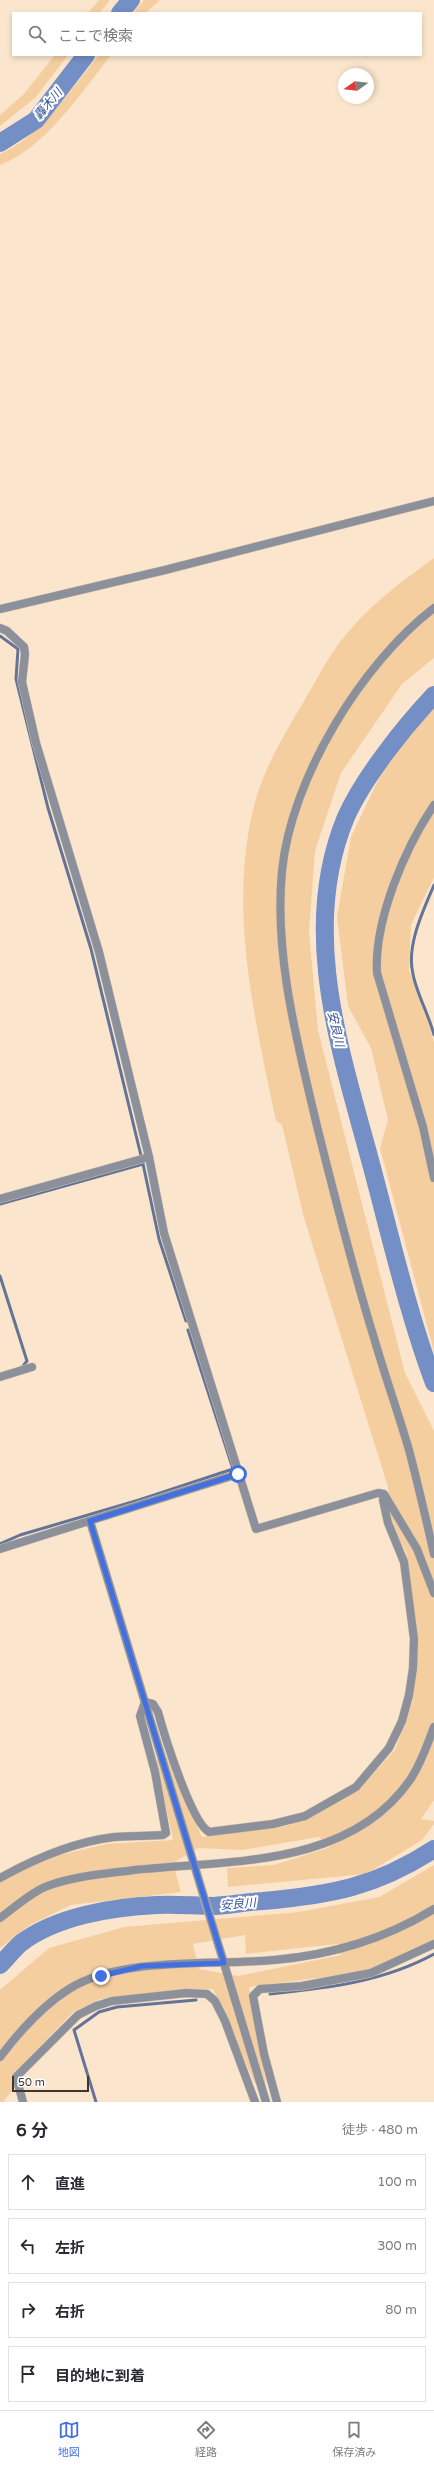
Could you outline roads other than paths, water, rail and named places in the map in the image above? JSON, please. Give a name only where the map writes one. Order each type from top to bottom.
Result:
[{"type":"street","points":[[0,609],[172,568],[434,502]]},
{"type":"street","points":[[434,608],[386,652],[369,673],[339,719],[313,768],[288,832],[282,871],[281,916],[285,971],[309,1091],[344,1232],[374,1339],[408,1448],[434,1554]]},
{"type":"street","points":[[0,628],[24,647],[25,654],[22,682],[36,743],[99,952],[149,1157],[164,1233],[256,1529],[378,1493],[384,1494],[417,1549],[434,1593]]},
{"type":"street","points":[[434,805],[401,868],[382,917],[376,955],[377,972],[423,1127],[434,1178]]},
{"type":"street","points":[[0,1199],[149,1157]]},
{"type":"street","points":[[0,1377],[32,1367]]},
{"type":"street","points":[[0,1549],[238,1474]]},
{"type":"street","points":[[145,1702],[153,1704],[158,1712],[180,1779],[199,1821],[204,1830],[209,1832],[273,1824],[305,1816],[356,1786],[389,1748],[402,1722],[413,1668],[412,1612],[404,1562],[393,1538],[386,1508],[378,1493]]},
{"type":"street","points":[[90,1521],[266,2102]]},
{"type":"street","points":[[0,1878],[42,1856],[84,1842],[116,1837],[164,1835],[166,1833],[155,1772],[140,1716],[145,1702]]},
{"type":"street","points":[[0,1918],[44,1887],[88,1875],[195,1867],[273,1857],[316,1847],[341,1838],[368,1823],[391,1802],[410,1780],[422,1758],[434,1727]]},
{"type":"street","points":[[0,2057],[30,2022],[70,1988],[101,1976],[142,1966],[223,1959],[274,1960],[325,1953],[371,1940],[412,1923],[434,1910]]},
{"type":"street","points":[[277,2102],[264,2054],[254,1996],[257,1992],[260,1989],[302,1986],[371,1972],[434,1944]]},
{"type":"street","points":[[23,2102],[16,2077],[78,2015],[112,2001],[186,1992],[207,1994],[215,2000],[238,2052],[255,2102]]},
{"type":"waterway","name":"轟木川","points":[[121,12],[131,0]]},
{"type":"waterway","name":"轟木川","points":[[0,143],[36,120],[85,56]]},
{"type":"waterway","points":[[0,636],[18,649],[16,679],[48,808],[91,949],[143,1164],[0,1204]]},
{"type":"waterway","name":"安良川","points":[[434,695],[410,722],[374,769],[346,817],[332,859],[326,902],[325,945],[329,989],[347,1075],[407,1300],[434,1383]]},
{"type":"waterway","points":[[434,885],[417,929],[411,963],[417,988],[434,1035]]},
{"type":"waterway","points":[[143,1164],[159,1239],[186,1321]]},
{"type":"waterway","points":[[0,1276],[27,1361],[23,1366]]},
{"type":"waterway","points":[[0,1544],[20,1535],[139,1500],[233,1469],[188,1330]]},
{"type":"waterway","name":"安良川","points":[[0,1965],[21,1943],[35,1934],[51,1926],[86,1915],[140,1906],[214,1906],[310,1896],[372,1881],[413,1862],[434,1849]]},
{"type":"waterway","points":[[270,1994],[333,1986],[375,1977],[415,1964],[434,1954]]},
{"type":"waterway","points":[[96,2102],[74,2030],[99,2012],[117,2007],[196,2000]]}]
